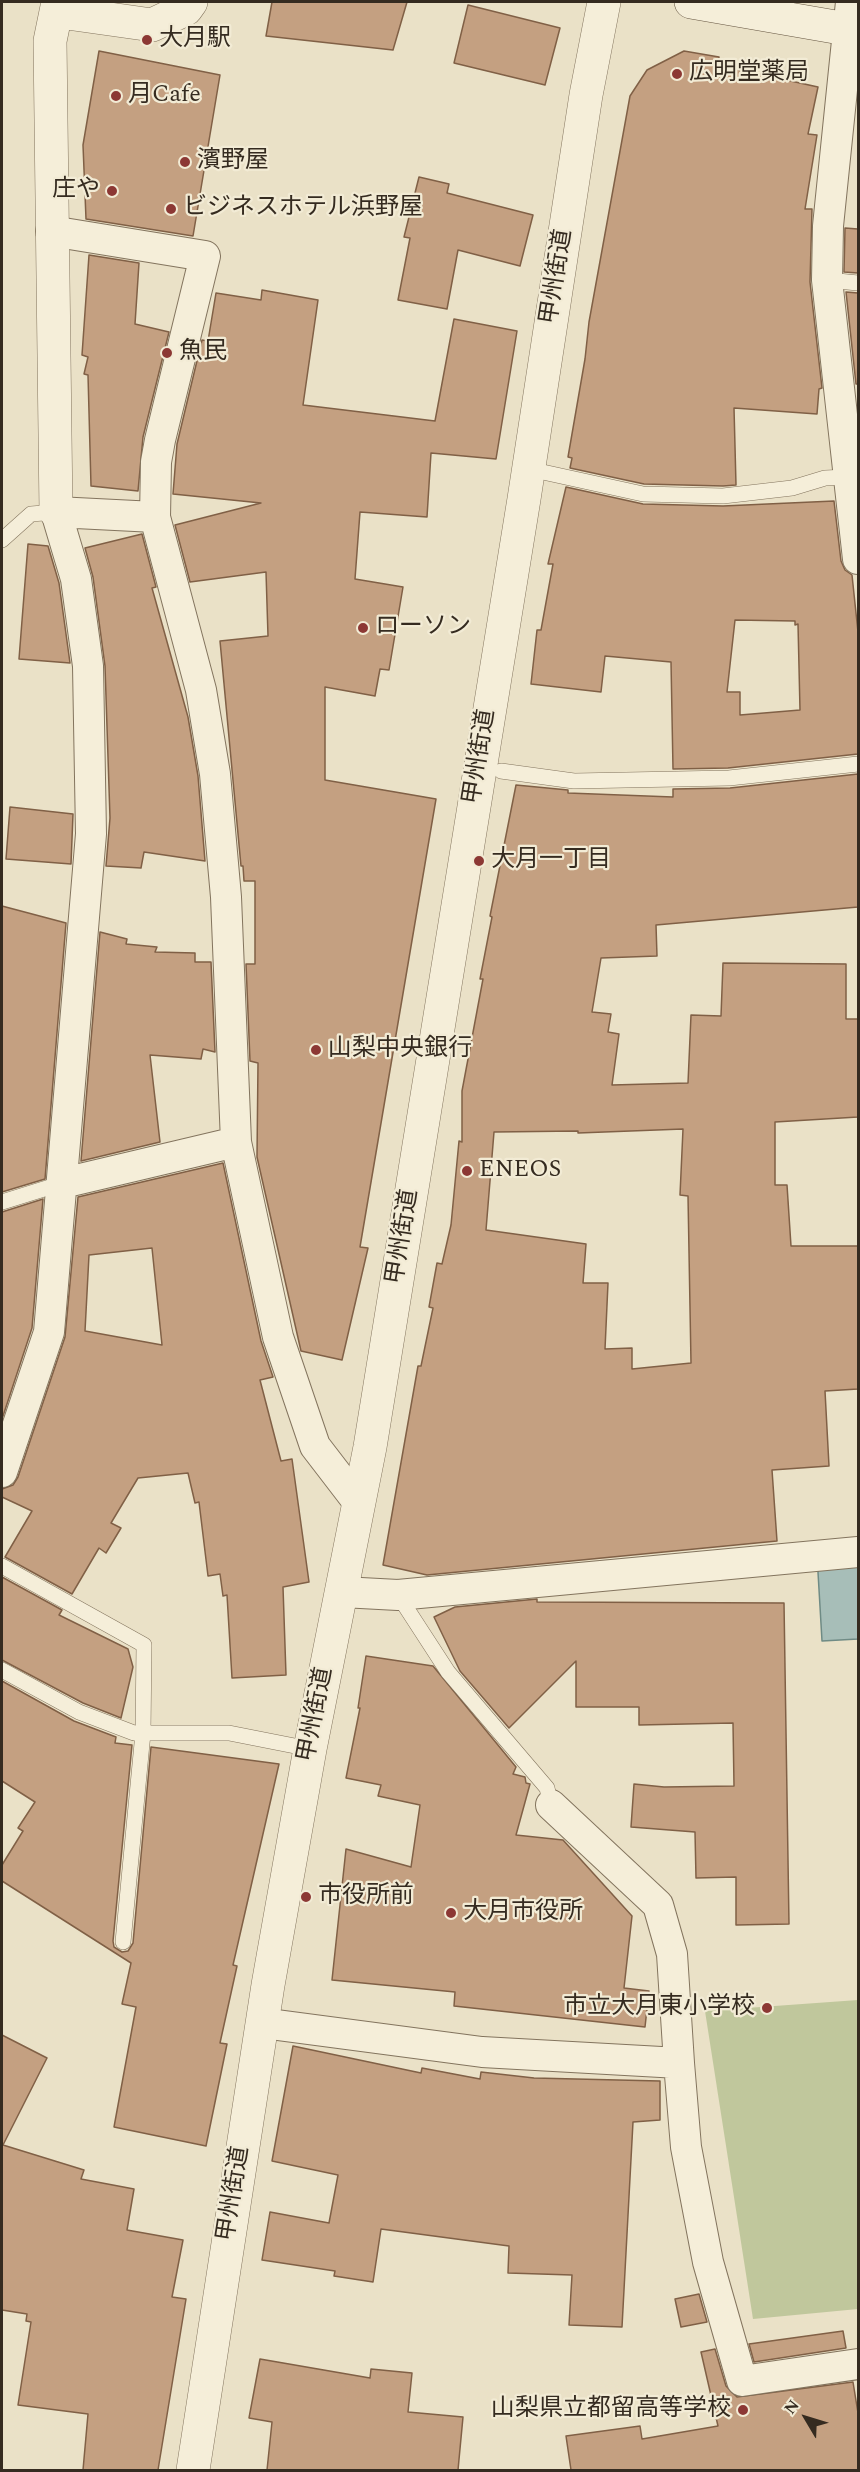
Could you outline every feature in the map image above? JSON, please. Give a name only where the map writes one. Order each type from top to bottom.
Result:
[{"type":"street","points":[[2,1472],[49,1332],[91,834],[88,666],[76,579],[56,512],[50,41],[60,2],[74,14],[153,17],[186,9],[191,2]]},
{"type":"street","name":"甲州街道","points":[[193,2470],[262,2023],[310,1749],[370,1447],[529,469],[586,95],[604,2]]},
{"type":"street","points":[[691,2],[853,21],[828,226],[827,279],[858,559]]},
{"type":"street","points":[[51,231],[206,256],[160,440],[156,462],[155,516],[201,690],[215,774],[226,897],[236,1142],[278,1336],[311,1435],[315,1446],[358,1502]]},
{"type":"street","points":[[56,512],[155,516]]},
{"type":"street","points":[[63,1183],[236,1142]]},
{"type":"street","points":[[342,1592],[398,1595],[858,1552]]},
{"type":"street","points":[[551,1805],[658,1905],[672,1954],[686,2147],[708,2262],[742,2381],[858,2364]]},
{"type":"street","points":[[262,2023],[482,2052],[679,2062]]},
{"type":"lane","points":[[827,279],[858,283]]},
{"type":"lane","points":[[529,469],[643,494],[723,496],[792,488],[825,478],[848,477]]},
{"type":"lane","points":[[2,540],[31,514],[56,512]]},
{"type":"lane","points":[[501,771],[574,781],[693,779],[813,771],[858,764]]},
{"type":"lane","points":[[2,1202],[63,1183]]},
{"type":"lane","points":[[2,1566],[144,1645],[142,1733],[123,1942]]},
{"type":"lane","points":[[398,1595],[448,1672],[547,1788],[551,1805]]},
{"type":"lane","points":[[2,1670],[79,1712],[134,1733],[229,1733],[310,1749]]},
{"type":"green space","points":[[858,2000],[858,2309],[753,2319],[705,2011]]},
{"type":"water","points":[[858,1552],[858,1639],[822,1641],[817,1555]]},
{"type":"building","points":[[272,2],[407,2],[393,50],[266,36]]},
{"type":"building","points":[[468,5],[560,28],[545,85],[454,63]]},
{"type":"building","points":[[99,51],[220,75],[193,236],[86,219],[83,145]]},
{"type":"building","points":[[684,51],[719,57],[718,65],[818,87],[808,134],[817,135],[805,209],[812,209],[810,282],[822,388],[819,389],[817,414],[734,408],[736,485],[644,484],[570,468],[572,458],[568,457],[589,322],[630,96],[647,70]]},
{"type":"building","points":[[419,177],[449,184],[447,193],[533,215],[520,266],[458,250],[447,309],[398,300],[410,238],[404,237]]},
{"type":"building","points":[[845,228],[858,229],[858,273],[844,272]]},
{"type":"building","points":[[89,255],[139,263],[135,324],[169,332],[143,437],[138,491],[91,486],[88,375],[84,374],[88,357],[82,355]]},
{"type":"building","points":[[262,290],[318,300],[303,405],[435,421],[454,319],[517,331],[496,459],[431,453],[427,517],[360,512],[355,579],[403,587],[389,670],[380,669],[375,696],[325,687],[325,780],[436,799],[360,1247],[368,1248],[342,1360],[301,1351],[257,1157],[258,1063],[250,1061],[246,964],[255,964],[255,881],[244,881],[243,866],[241,866],[220,641],[268,636],[266,572],[190,582],[175,525],[261,503],[173,494],[177,444],[202,340],[208,341],[216,293],[261,300]]},
{"type":"building","points":[[846,292],[858,293],[858,384],[856,384]]},
{"type":"building","points":[[566,487],[643,504],[723,506],[834,501],[841,561],[845,570],[852,575],[858,632],[858,754],[728,768],[673,769],[671,662],[605,656],[601,692],[531,684],[537,630],[541,630],[553,564],[548,564]],"holes":[[[735,620],[795,621],[795,625],[798,624],[800,710],[740,715],[740,692],[727,692]]]},
{"type":"building","points":[[142,534],[156,587],[152,588],[188,717],[198,776],[205,861],[144,852],[141,868],[106,866],[110,818],[105,666],[93,577],[85,548]]},
{"type":"building","points":[[28,544],[48,546],[59,583],[70,663],[19,659]]},
{"type":"building","points":[[858,774],[858,907],[656,925],[657,956],[601,958],[592,1012],[611,1014],[608,1032],[619,1034],[612,1085],[688,1083],[691,1015],[721,1016],[723,963],[846,964],[846,1019],[858,1019],[858,1117],[775,1122],[775,1185],[787,1185],[791,1246],[858,1246],[858,1389],[825,1391],[829,1466],[772,1470],[777,1541],[427,1575],[383,1565],[418,1366],[421,1366],[433,1308],[429,1307],[437,1263],[442,1264],[451,1225],[459,1141],[462,1142],[462,1091],[483,979],[480,979],[492,917],[490,916],[516,785],[568,790],[568,793],[673,797],[673,789],[730,788]],"holes":[[[683,1129],[680,1195],[688,1196],[691,1363],[632,1369],[632,1348],[605,1349],[608,1283],[583,1283],[586,1244],[486,1230],[494,1132],[578,1131],[578,1133]]]},
{"type":"building","points":[[10,807],[73,814],[71,864],[6,859]]},
{"type":"building","points":[[2,906],[66,923],[45,1179],[2,1192]]},
{"type":"building","points":[[100,932],[127,939],[126,944],[157,947],[155,952],[195,953],[195,962],[211,962],[215,1052],[203,1049],[201,1059],[150,1055],[160,1142],[81,1161]]},
{"type":"building","points":[[223,1163],[261,1341],[273,1377],[260,1380],[281,1461],[292,1459],[309,1582],[283,1587],[286,1675],[232,1678],[227,1595],[223,1596],[220,1574],[208,1576],[199,1502],[195,1503],[188,1473],[138,1478],[111,1523],[121,1528],[106,1553],[99,1548],[72,1594],[5,1557],[32,1511],[2,1497],[2,1489],[13,1485],[18,1477],[65,1337],[78,1197]],"holes":[[[152,1248],[162,1345],[85,1331],[89,1255]]]},
{"type":"building","points":[[43,1199],[32,1328],[2,1419],[2,1212]]},
{"type":"building","points":[[2,1577],[62,1610],[59,1615],[128,1649],[133,1667],[121,1718],[83,1703],[2,1660]]},
{"type":"building","points":[[537,1599],[537,1602],[784,1603],[789,1924],[736,1925],[736,1877],[696,1878],[695,1832],[631,1827],[634,1784],[664,1787],[734,1786],[733,1723],[639,1725],[639,1707],[576,1707],[576,1661],[509,1728],[460,1671],[434,1617],[455,1607]]},
{"type":"building","points":[[366,1656],[433,1666],[516,1767],[513,1774],[525,1777],[526,1783],[530,1784],[516,1835],[563,1840],[632,1916],[624,1988],[649,1991],[645,2027],[454,2006],[455,1992],[332,1980],[346,1849],[411,1867],[420,1805],[378,1796],[381,1785],[346,1778],[360,1708],[358,1708]]},
{"type":"building","points":[[2,1681],[74,1721],[116,1737],[115,1743],[132,1745],[113,1941],[114,1947],[122,1952],[128,1951],[133,1943],[151,1747],[279,1764],[233,1965],[237,1966],[220,2043],[227,2044],[206,2146],[114,2127],[136,2007],[122,2004],[131,1963],[2,1881],[2,1865],[23,1831],[18,1828],[35,1802],[2,1781]]},
{"type":"building","points":[[2,2035],[47,2058],[3,2145],[84,2170],[81,2179],[134,2189],[127,2230],[183,2240],[172,2297],[186,2299],[158,2470],[83,2470],[88,2414],[18,2405],[31,2322],[26,2321],[27,2314],[2,2310]]},
{"type":"building","points":[[293,2046],[421,2073],[422,2068],[480,2079],[481,2072],[534,2078],[660,2081],[660,2120],[633,2122],[622,2327],[569,2325],[572,2275],[508,2273],[509,2246],[381,2229],[373,2282],[334,2276],[335,2271],[262,2260],[270,2212],[329,2223],[338,2175],[272,2161]]},
{"type":"building","points":[[699,2294],[707,2322],[681,2327],[675,2299]]},
{"type":"building","points":[[843,2331],[846,2348],[754,2362],[749,2344]]},
{"type":"building","name":"山梨県立都留高等学校","points":[[715,2349],[726,2386],[737,2397],[853,2382],[858,2413],[858,2470],[571,2470],[566,2436],[640,2426],[642,2439],[718,2426],[701,2352]]},
{"type":"building","points":[[260,2359],[370,2378],[371,2369],[412,2373],[408,2412],[463,2417],[458,2470],[267,2470],[272,2422],[249,2418]]},
{"type":"place","name":"大月駅","points":[[147,40]]},
{"type":"place","name":"広明堂薬局","points":[[677,74]]},
{"type":"place","name":"月Cafe","points":[[116,96]]},
{"type":"place","name":"濱野屋","points":[[185,162]]},
{"type":"place","name":"庄や","points":[[112,191]]},
{"type":"place","name":"ビジネスホテル浜野屋","points":[[171,209]]},
{"type":"place","name":"魚民","points":[[167,353]]},
{"type":"place","name":"ローソン","points":[[363,628]]},
{"type":"place","name":"大月一丁目","points":[[479,861]]},
{"type":"place","name":"山梨中央銀行","points":[[316,1050]]},
{"type":"place","name":"ENEOS","points":[[467,1171]]},
{"type":"place","name":"市役所前","points":[[306,1897]]},
{"type":"place","name":"大月市役所","points":[[451,1913]]},
{"type":"place","name":"市立大月東小学校","points":[[767,2008]]},
{"type":"place","name":"山梨県立都留高等学校","points":[[743,2410]]}]
